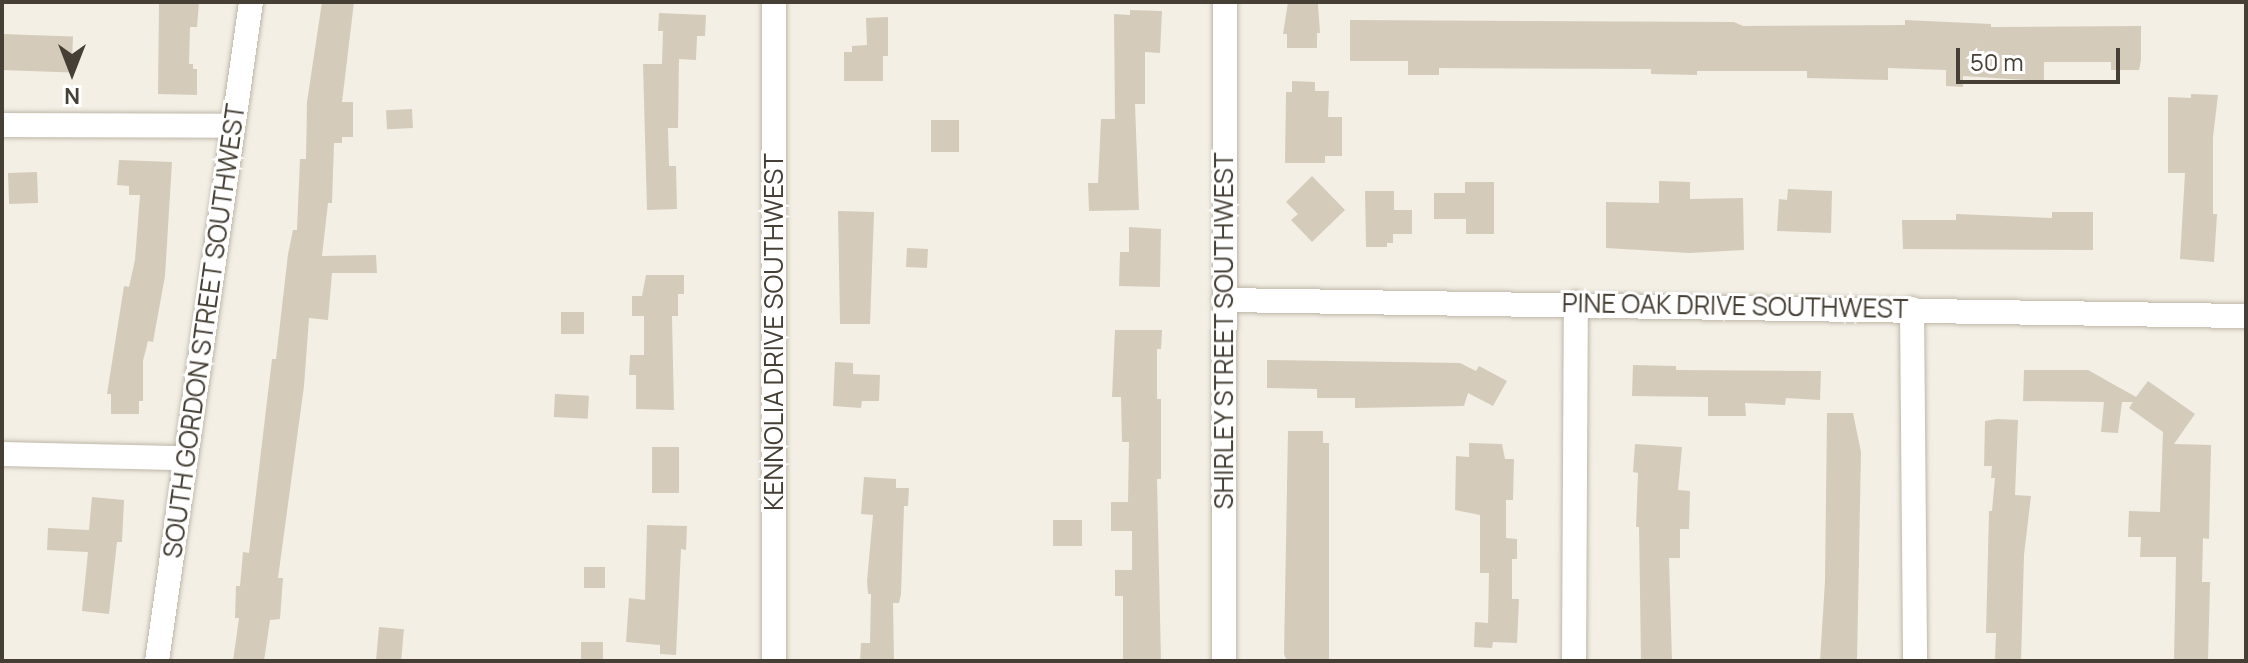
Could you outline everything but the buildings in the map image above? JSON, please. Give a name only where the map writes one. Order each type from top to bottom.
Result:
[{"type":"street","name":"SOUTH GORDON STREET SOUTHWEST","points":[[157,661],[251,2]]},
{"type":"street","name":"KENNOLIA DRIVE SOUTHWEST","points":[[774,2],[774,661]]},
{"type":"street","name":"SHIRLEY STREET SOUTHWEST","points":[[1224,661],[1225,2]]},
{"type":"street","points":[[2,125],[233,126]]},
{"type":"street","name":"PINE OAK DRIVE SOUTHWEST","points":[[1224,300],[1576,303],[2246,316]]},
{"type":"street","points":[[1574,661],[1576,303]]},
{"type":"street","points":[[1912,309],[1915,661]]},
{"type":"street","points":[[2,454],[185,458]]}]
